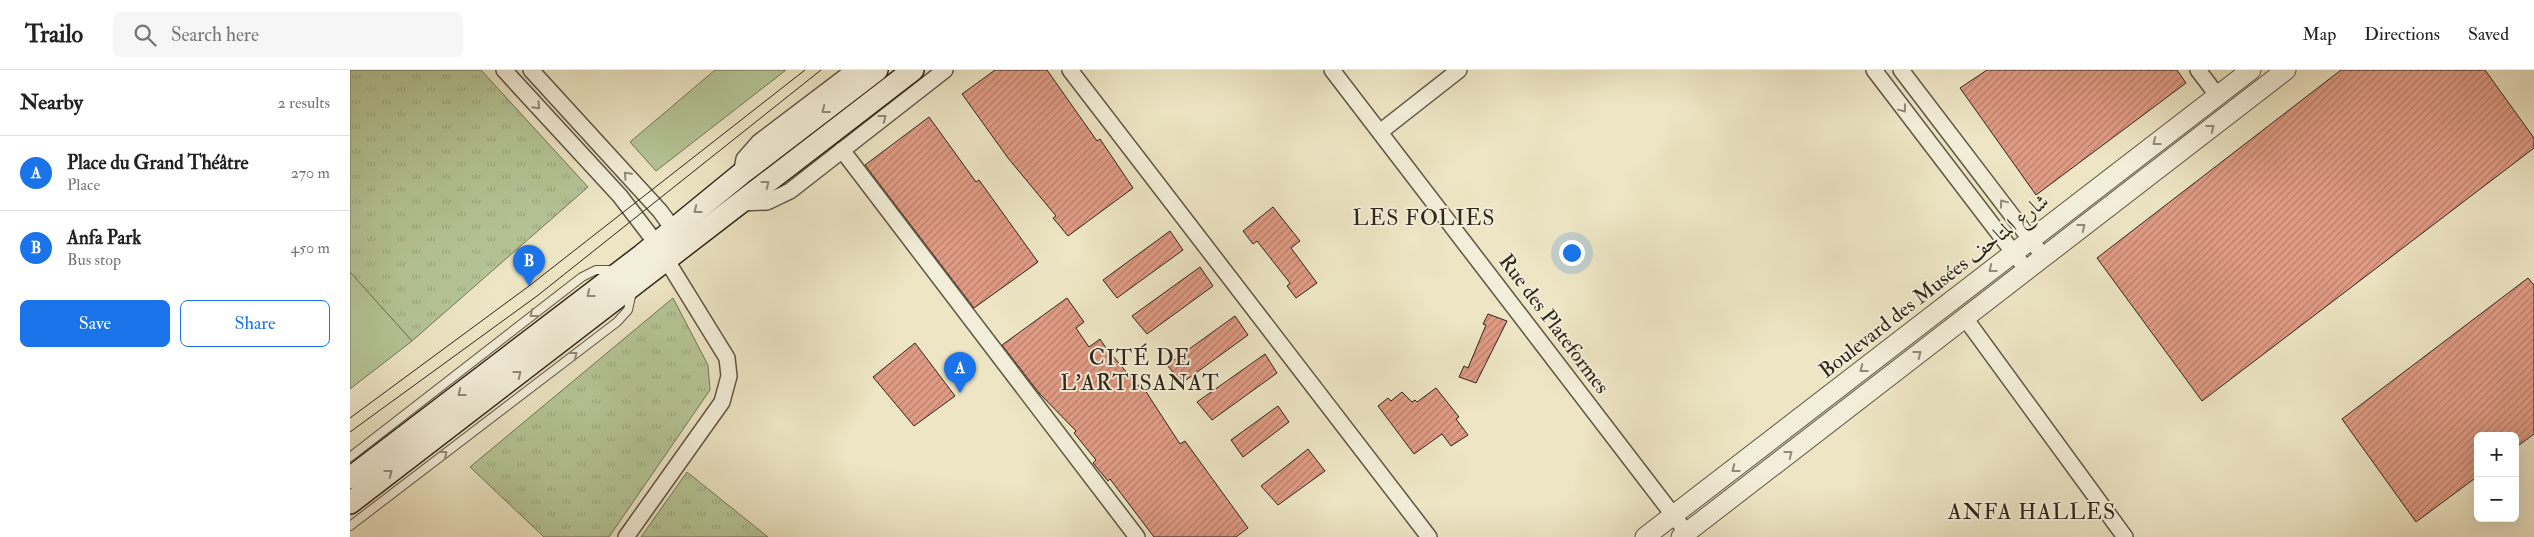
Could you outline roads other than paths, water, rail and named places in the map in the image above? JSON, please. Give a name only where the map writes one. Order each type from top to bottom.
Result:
[{"type":"main road","points":[[662,252],[673,228],[877,70]]},
{"type":"main road","points":[[350,478],[662,252],[686,246],[913,70]]},
{"type":"main road","points":[[350,503],[626,278]]},
{"type":"street","points":[[504,70],[620,196],[662,252],[727,358],[728,385],[722,402],[626,537]]},
{"type":"street","points":[[531,70],[660,211],[686,246]]},
{"type":"street","points":[[741,174],[744,160],[759,142],[854,70]]},
{"type":"street","points":[[740,203],[758,204],[776,200],[790,192],[945,70]]},
{"type":"street","points":[[1070,70],[1429,537]]},
{"type":"street","name":"Rue des Plateformes","points":[[1332,70],[1674,516],[1684,535]]},
{"type":"street","points":[[1380,132],[1460,70]]},
{"type":"street","points":[[1874,70],[2026,269]]},
{"type":"street","points":[[1901,70],[2043,256]]},
{"type":"street","points":[[2198,70],[2218,95]]},
{"type":"street","name":"Boulevard des Musées شارع المتاحف","points":[[1645,537],[2251,70]]},
{"type":"street","name":"Boulevard des Musées شارع المتاحف","points":[[1684,535],[2286,70]]},
{"type":"street","points":[[842,150],[1137,537]]},
{"type":"street","points":[[1965,318],[2124,537]]},
{"type":"lane","points":[[350,456],[582,277],[604,269],[626,278],[631,302],[617,322],[350,526]]},
{"type":"tram line","points":[[350,418],[529,286],[805,70]]},
{"type":"tram line","points":[[350,432],[537,296],[821,70]]},
{"type":"place","name":"Anfa Park","points":[[529,286]]},
{"type":"place","name":"Place du Grand Théâtre","points":[[960,393]]},
{"type":"district","name":"LES FOLIES","points":[[1424,218]]},
{"type":"district","name":"CITÉ DE L'ARTISANAT","points":[[1140,370]]},
{"type":"district","name":"ANFA HALLES","points":[[2032,512]]}]
